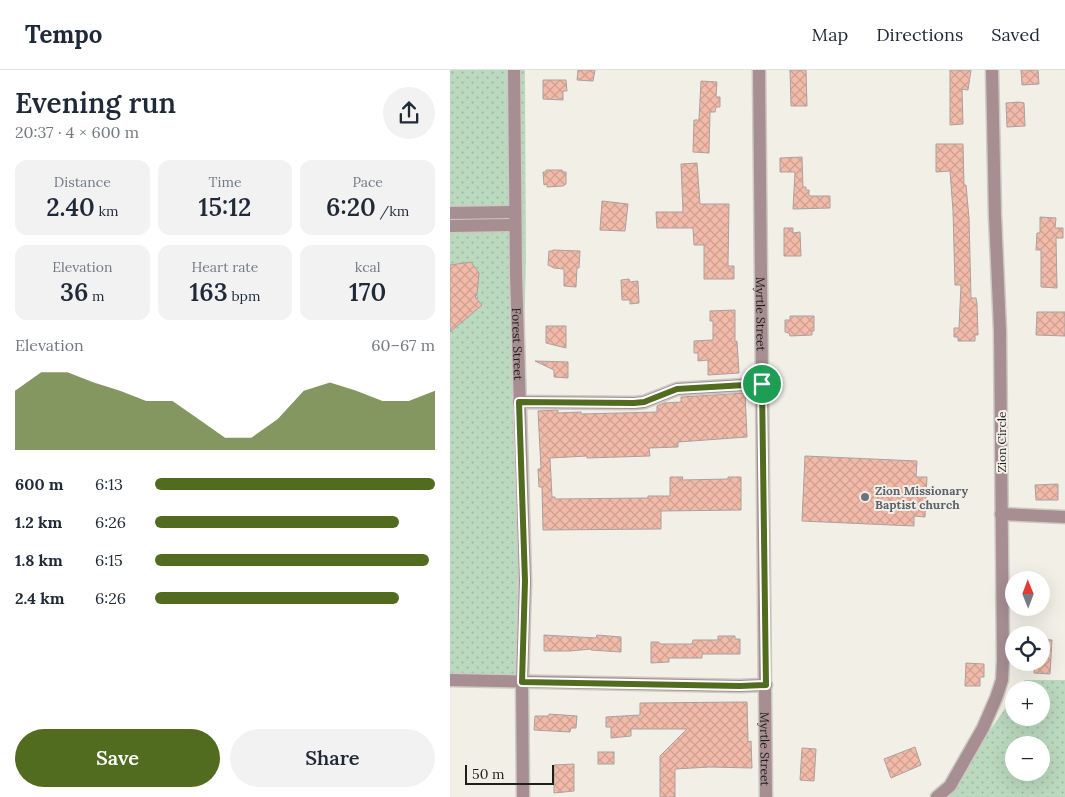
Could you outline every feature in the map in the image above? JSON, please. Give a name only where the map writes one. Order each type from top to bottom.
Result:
[{"type":"street","name":"Forest Street","points":[[514,70],[515,225],[525,581],[522,682],[523,797]]},
{"type":"street","name":"Myrtle Street","points":[[759,70],[766,797]]},
{"type":"street","name":"Zion Circle","points":[[938,797],[950,786],[983,728],[1002,680],[1000,330],[992,70]]},
{"type":"street","points":[[450,213],[515,212]]},
{"type":"street","points":[[450,226],[515,225]]},
{"type":"street","points":[[519,402],[634,403],[644,402],[677,389],[762,384]]},
{"type":"street","points":[[1001,514],[1065,517]]},
{"type":"street","points":[[450,680],[766,685]]},
{"type":"green space","points":[[450,70],[525,70],[526,260],[515,681],[450,680]]},
{"type":"green space","points":[[1025,680],[1065,680],[1065,797],[945,797],[945,794],[1005,709],[1005,726],[1050,726],[1050,681]]},
{"type":"building","points":[[578,70],[595,70],[593,81],[577,80]]},
{"type":"building","points":[[790,70],[806,70],[807,106],[791,106]]},
{"type":"building","points":[[950,70],[971,70],[968,90],[962,89],[963,124],[950,125]]},
{"type":"building","points":[[1021,70],[1038,70],[1039,84],[1022,85]]},
{"type":"building","points":[[543,80],[566,80],[567,91],[563,91],[563,100],[543,99]]},
{"type":"building","points":[[701,81],[717,82],[716,97],[720,97],[720,107],[716,107],[715,112],[710,112],[709,153],[693,152],[694,120],[699,120]]},
{"type":"building","points":[[1006,103],[1024,103],[1025,126],[1007,127]]},
{"type":"building","points":[[936,144],[963,144],[964,185],[966,185],[969,218],[971,298],[976,298],[977,304],[978,335],[975,335],[975,341],[958,341],[958,337],[954,337],[954,328],[959,328],[961,285],[955,285],[950,171],[936,172]]},
{"type":"building","points":[[802,157],[803,187],[809,190],[809,196],[830,196],[830,208],[793,209],[795,172],[780,172],[780,158]]},
{"type":"building","points":[[697,163],[700,204],[729,204],[728,266],[734,266],[734,279],[704,279],[704,245],[694,245],[693,228],[657,228],[656,212],[683,212],[681,164]]},
{"type":"building","points":[[546,170],[562,170],[566,172],[566,184],[563,186],[547,187],[547,184],[544,185],[543,172],[546,172]]},
{"type":"building","points":[[602,201],[628,204],[625,231],[600,230]]},
{"type":"building","points":[[1040,217],[1056,218],[1055,228],[1063,228],[1063,238],[1056,238],[1057,288],[1041,287],[1041,250],[1036,250],[1037,233],[1040,233]]},
{"type":"building","points":[[784,228],[793,228],[793,233],[800,232],[801,256],[784,256]]},
{"type":"building","points":[[549,251],[580,251],[576,287],[564,286],[564,269],[548,265]]},
{"type":"building","points":[[471,262],[479,273],[477,295],[475,297],[482,305],[450,332],[450,265]]},
{"type":"building","points":[[629,279],[630,282],[638,281],[639,303],[630,304],[630,300],[622,300],[621,280]]},
{"type":"building","points":[[735,310],[735,342],[737,341],[739,373],[708,375],[708,360],[698,361],[698,353],[694,353],[694,341],[713,340],[713,321],[710,321],[710,311]]},
{"type":"building","points":[[1037,312],[1065,312],[1065,336],[1036,335]]},
{"type":"building","points":[[790,316],[814,316],[814,331],[812,331],[812,335],[790,336],[789,333],[785,332],[785,320],[790,320]]},
{"type":"building","points":[[546,326],[566,326],[566,348],[546,343]]},
{"type":"building","points":[[535,361],[568,362],[568,378],[554,377],[554,370]]},
{"type":"building","points":[[745,393],[747,437],[678,442],[678,447],[649,448],[650,456],[550,458],[552,497],[555,497],[555,499],[670,496],[670,477],[683,477],[682,480],[741,477],[741,510],[661,511],[661,529],[543,530],[542,487],[539,487],[538,469],[541,469],[538,411],[558,410],[558,413],[581,412],[581,414],[657,412],[657,406],[664,403],[681,402],[681,397]]},
{"type":"building","name":"Zion Missionary Baptist church","points":[[805,456],[917,461],[916,477],[927,477],[925,517],[914,516],[914,526],[802,521]]},
{"type":"building","points":[[1058,484],[1058,500],[1036,500],[1035,485]]},
{"type":"building","points":[[544,635],[596,638],[597,635],[621,637],[621,652],[591,649],[544,651]]},
{"type":"building","points":[[718,636],[735,636],[735,639],[740,639],[740,654],[702,654],[702,658],[669,658],[669,662],[651,663],[651,642],[659,642],[660,644],[692,644],[693,640],[718,640]]},
{"type":"building","points":[[1050,640],[1052,640],[1050,674],[1034,673],[1034,671],[1050,671]]},
{"type":"building","points":[[966,663],[984,664],[984,677],[980,677],[980,686],[965,686]]},
{"type":"building","points":[[747,702],[748,742],[751,741],[752,768],[710,767],[675,769],[675,797],[660,797],[660,756],[687,729],[631,729],[631,736],[611,738],[611,727],[606,727],[606,717],[640,715],[640,703]]},
{"type":"building","points":[[549,714],[577,716],[576,728],[571,728],[570,732],[534,730],[535,716],[549,716]]},
{"type":"building","points":[[915,747],[921,765],[891,778],[884,759]]},
{"type":"building","points":[[802,748],[816,749],[814,781],[800,780]]},
{"type":"building","points":[[598,752],[614,752],[614,764],[598,764]]},
{"type":"building","points":[[574,764],[574,791],[554,793],[554,765]]},
{"type":"place","name":"Zion Missionary Baptist church","points":[[865,497]]},
{"type":"route","points":[[762,384],[766,685],[522,682],[525,581],[519,402],[634,403],[644,402],[677,389],[762,384]]}]
